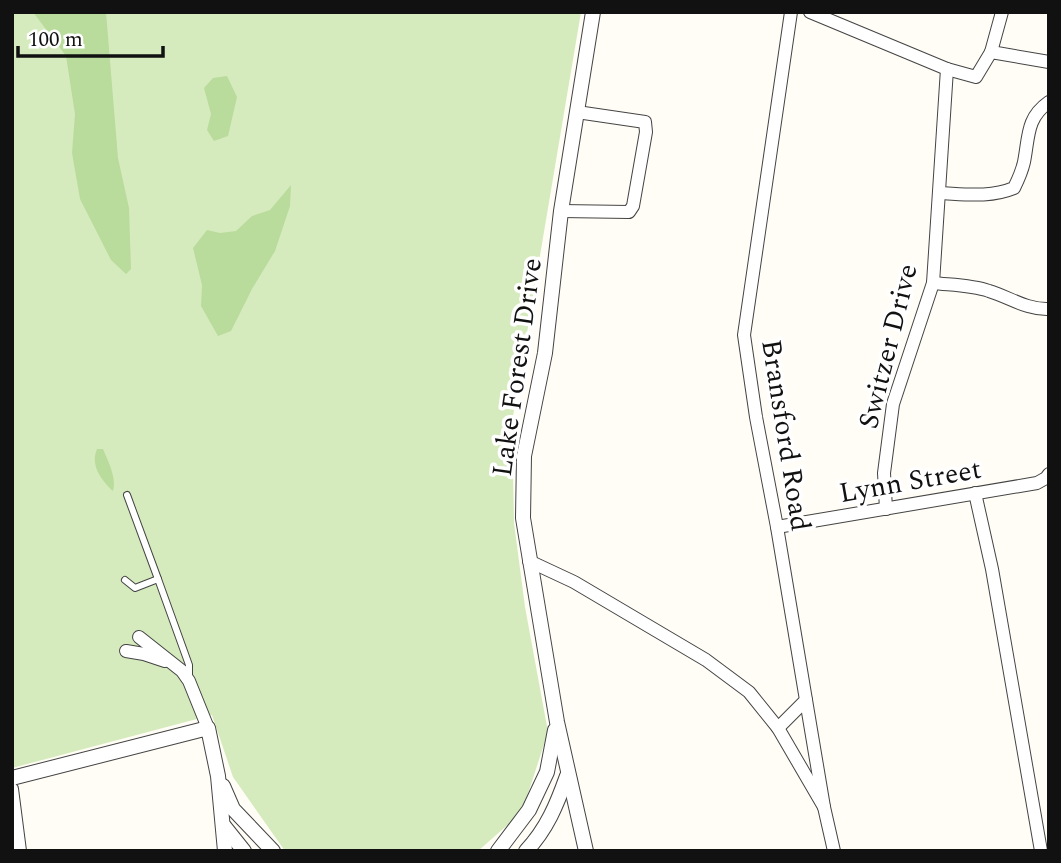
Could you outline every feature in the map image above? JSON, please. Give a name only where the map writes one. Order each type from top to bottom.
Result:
[{"type":"street","name":"Lake Forest Drive","points":[[586,851],[556,722],[523,518],[524,456],[545,352],[561,211],[593,12]]},
{"type":"street","name":"Bransford Road","points":[[791,12],[744,335],[755,417],[834,851]]},
{"type":"street","points":[[810,12],[947,69],[976,78],[991,52],[1002,12]]},
{"type":"street","points":[[991,52],[1049,62]]},
{"type":"street","name":"Switzer Drive","points":[[886,509],[884,473],[893,404],[933,283],[947,69]]},
{"type":"street","points":[[939,193],[989,195],[1014,188],[1024,163],[1027,138],[1037,110],[1049,102]]},
{"type":"street","points":[[561,211],[629,212],[633,206],[646,132],[645,122],[577,112]]},
{"type":"street","points":[[933,283],[989,291],[1015,302],[1049,309]]},
{"type":"street","name":"Lynn Street","points":[[777,527],[1037,483],[1049,474]]},
{"type":"street","points":[[975,493],[992,569],[1041,851]]},
{"type":"street","points":[[529,561],[574,582],[706,660],[749,692],[778,728],[824,807]]},
{"type":"street","points":[[139,637],[182,671],[208,729],[218,776],[225,851]]},
{"type":"street","points":[[126,651],[152,656],[175,665]]},
{"type":"street","points":[[778,728],[806,699]]},
{"type":"street","points":[[498,851],[529,810],[547,772],[556,722]]},
{"type":"street","points":[[12,778],[208,729]]},
{"type":"street","points":[[513,832],[532,849],[556,807],[567,775]]},
{"type":"street","points":[[218,776],[233,809],[273,851]]},
{"type":"street","points":[[12,789],[20,851]]},
{"type":"street","points":[[223,825],[244,851]]},
{"type":"lane","points":[[127,495],[189,665],[188,681]]},
{"type":"lane","points":[[125,580],[135,588],[158,579]]},
{"type":"green space","points":[[12,12],[581,12],[512,422],[514,523],[525,607],[548,732],[522,812],[478,851],[285,851],[233,777],[212,715],[12,768]]},
{"type":"green space","points":[[33,12],[106,12],[118,158],[129,208],[131,269],[126,274],[111,260],[80,199],[72,153],[75,114],[66,56]]},
{"type":"green space","points":[[227,76],[237,97],[228,136],[214,141],[207,130],[211,114],[204,88],[213,78]]},
{"type":"green space","points":[[291,185],[290,206],[275,251],[231,331],[218,336],[201,306],[202,285],[193,248],[207,230],[220,233],[236,231],[252,216],[270,210]]},
{"type":"green space","points":[[97,449],[103,449],[109,464],[114,481],[113,491],[98,472],[95,461]]}]
